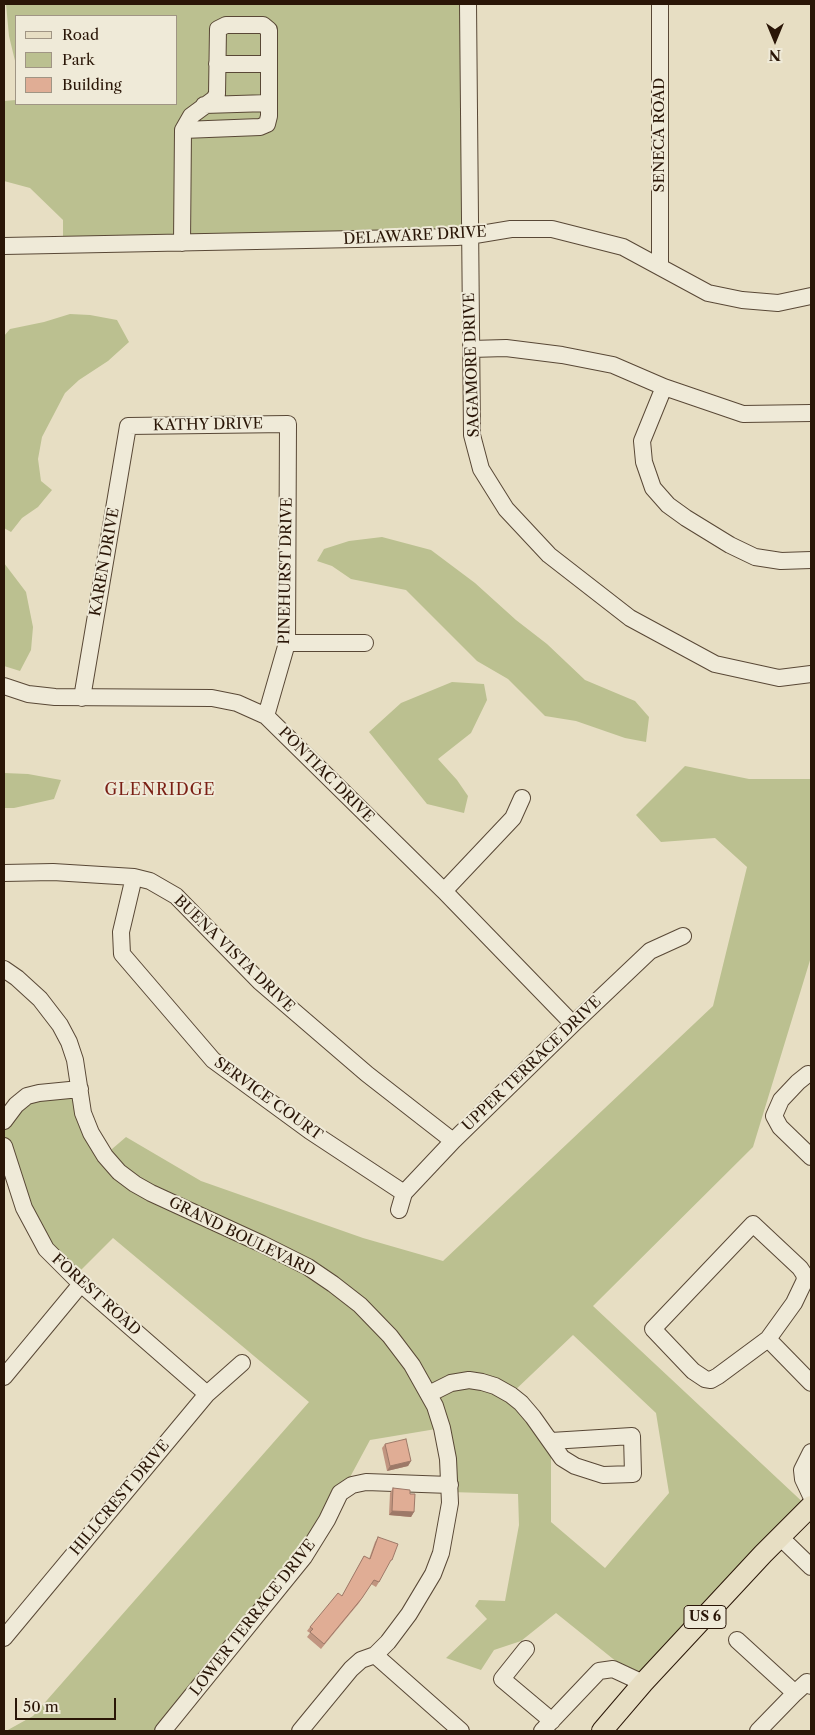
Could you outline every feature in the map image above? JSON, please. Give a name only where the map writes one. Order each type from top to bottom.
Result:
[{"type":"main road","name":"US 6","points":[[602,1731],[643,1683],[811,1506]]},
{"type":"street","name":"SAGAMORE DRIVE","points":[[468,4],[472,435],[481,469],[506,509],[549,554],[630,618],[715,664],[779,678],[811,674]]},
{"type":"street","name":"SENECA ROAD","points":[[660,4],[660,266]]},
{"type":"street","points":[[182,243],[183,130],[191,116],[214,98],[216,94],[218,29],[226,25],[263,25],[270,30],[270,116],[267,124],[260,127],[183,130]]},
{"type":"street","points":[[217,64],[270,64]]},
{"type":"street","points":[[204,105],[270,103]]},
{"type":"street","name":"DELAWARE DRIVE","points":[[4,246],[469,236],[511,229],[552,229],[623,247],[708,293],[742,300],[778,303],[811,296]]},
{"type":"street","points":[[471,349],[506,348],[613,365],[664,387],[743,414],[811,413]]},
{"type":"street","points":[[664,387],[642,442],[644,462],[653,488],[668,505],[686,518],[730,545],[755,557],[781,561],[811,560]]},
{"type":"street","name":"KATHY DRIVE","points":[[128,426],[288,424]]},
{"type":"street","name":"PINEHURST DRIVE","points":[[266,716],[287,644],[288,424]]},
{"type":"street","name":"KAREN DRIVE","points":[[82,698],[128,426]]},
{"type":"street","points":[[287,644],[365,643]]},
{"type":"street","name":"PONTIAC DRIVE","points":[[4,686],[28,694],[55,697],[212,698],[237,703],[266,716],[444,891],[573,1024]]},
{"type":"street","points":[[444,891],[512,818],[522,798]]},
{"type":"street","name":"BUENA VISTA DRIVE","points":[[4,872],[53,872],[134,877],[150,881],[176,896],[260,982],[367,1074],[453,1141]]},
{"type":"street","name":"SERVICE COURT","points":[[134,877],[121,932],[122,954],[213,1060],[310,1131],[404,1193]]},
{"type":"street","name":"UPPER TERRACE DRIVE","points":[[398,1210],[404,1193],[453,1141],[573,1024],[650,951],[683,936]]},
{"type":"street","name":"GRAND BOULEVARD","points":[[4,969],[40,999],[60,1025],[75,1060],[83,1113],[90,1133],[105,1156],[119,1172],[151,1193],[262,1244],[308,1268],[333,1284],[360,1305],[390,1336],[412,1366],[435,1406],[442,1428],[448,1459],[450,1485],[448,1520],[441,1553],[433,1574],[409,1614],[388,1642],[375,1655],[362,1660],[351,1669],[300,1731]]},
{"type":"street","points":[[810,1074],[798,1082],[781,1100],[774,1116],[780,1126],[811,1156]]},
{"type":"street","points":[[4,1121],[16,1105],[27,1096],[80,1089]]},
{"type":"street","name":"FOREST ROAD","points":[[4,1146],[24,1208],[46,1249],[81,1284],[207,1394]]},
{"type":"street","points":[[753,1224],[804,1274],[805,1280],[794,1303],[768,1339],[711,1380],[698,1376],[652,1329],[753,1224]]},
{"type":"street","points":[[4,1377],[81,1284]]},
{"type":"street","points":[[768,1339],[811,1383]]},
{"type":"street","name":"HILLCREST DRIVE","points":[[4,1638],[207,1394],[242,1362]]},
{"type":"street","points":[[429,1394],[452,1383],[468,1380],[495,1386],[511,1394],[521,1403],[562,1458],[575,1466],[603,1475],[633,1474],[632,1436],[551,1441]]},
{"type":"street","points":[[811,1452],[802,1470],[803,1479],[811,1496]]},
{"type":"street","name":"LOWER TERRACE DRIVE","points":[[163,1731],[304,1557],[327,1520],[340,1493],[352,1485],[366,1482],[450,1485]]},
{"type":"street","points":[[780,1537],[811,1567]]},
{"type":"street","points":[[737,1640],[806,1685],[758,1731]]},
{"type":"street","points":[[526,1649],[502,1679],[547,1726],[599,1671],[613,1669],[643,1683]]},
{"type":"street","points":[[375,1655],[454,1729]]},
{"type":"green space","points":[[6,4],[468,4],[469,236],[63,245],[63,220],[30,188],[4,181],[4,101],[15,100],[15,105],[178,105],[178,15],[15,15],[15,61],[9,36]]},
{"type":"green space","points":[[70,314],[90,315],[117,320],[129,342],[108,361],[79,380],[65,393],[42,437],[38,459],[41,481],[52,490],[38,507],[22,518],[11,532],[4,528],[4,336],[10,329]]},
{"type":"green space","points":[[382,537],[431,550],[475,583],[516,620],[547,644],[585,680],[635,701],[649,717],[646,742],[625,738],[576,721],[545,716],[508,679],[477,661],[406,590],[351,579],[332,566],[317,561],[324,549],[349,541]]},
{"type":"green space","points":[[4,563],[26,592],[33,627],[31,650],[20,671],[4,666]]},
{"type":"green space","points":[[452,682],[484,684],[487,700],[471,733],[438,759],[457,780],[468,796],[464,813],[427,804],[369,732],[401,703]]},
{"type":"green space","points":[[685,766],[749,779],[811,779],[811,957],[753,1147],[593,1306],[809,1508],[643,1683],[556,1613],[521,1641],[494,1650],[481,1670],[446,1658],[487,1619],[475,1606],[479,1600],[505,1601],[519,1525],[518,1494],[450,1492],[442,1428],[370,1440],[327,1520],[163,1731],[6,1731],[33,1716],[309,1402],[113,1238],[74,1277],[46,1249],[4,1146],[4,1121],[16,1105],[80,1089],[105,1155],[126,1137],[201,1181],[363,1238],[443,1261],[713,1006],[747,867],[715,838],[661,842],[636,815]],"holes":[[[573,1335],[656,1413],[669,1493],[605,1568],[551,1522],[551,1441],[511,1394]]]},
{"type":"green space","points":[[4,773],[28,774],[61,780],[54,799],[14,808],[4,808]]},
{"type":"building","points":[[406,1439],[411,1461],[390,1466],[385,1444]]},
{"type":"building","points":[[393,1488],[410,1490],[410,1494],[415,1494],[414,1512],[392,1511]]},
{"type":"building","points":[[378,1537],[398,1544],[392,1560],[379,1582],[374,1580],[362,1598],[324,1644],[310,1632],[313,1629],[310,1627],[338,1593],[342,1596],[364,1556],[370,1559]]},
{"type":"district","name":"GLENRIDGE","points":[[160,790]]}]
